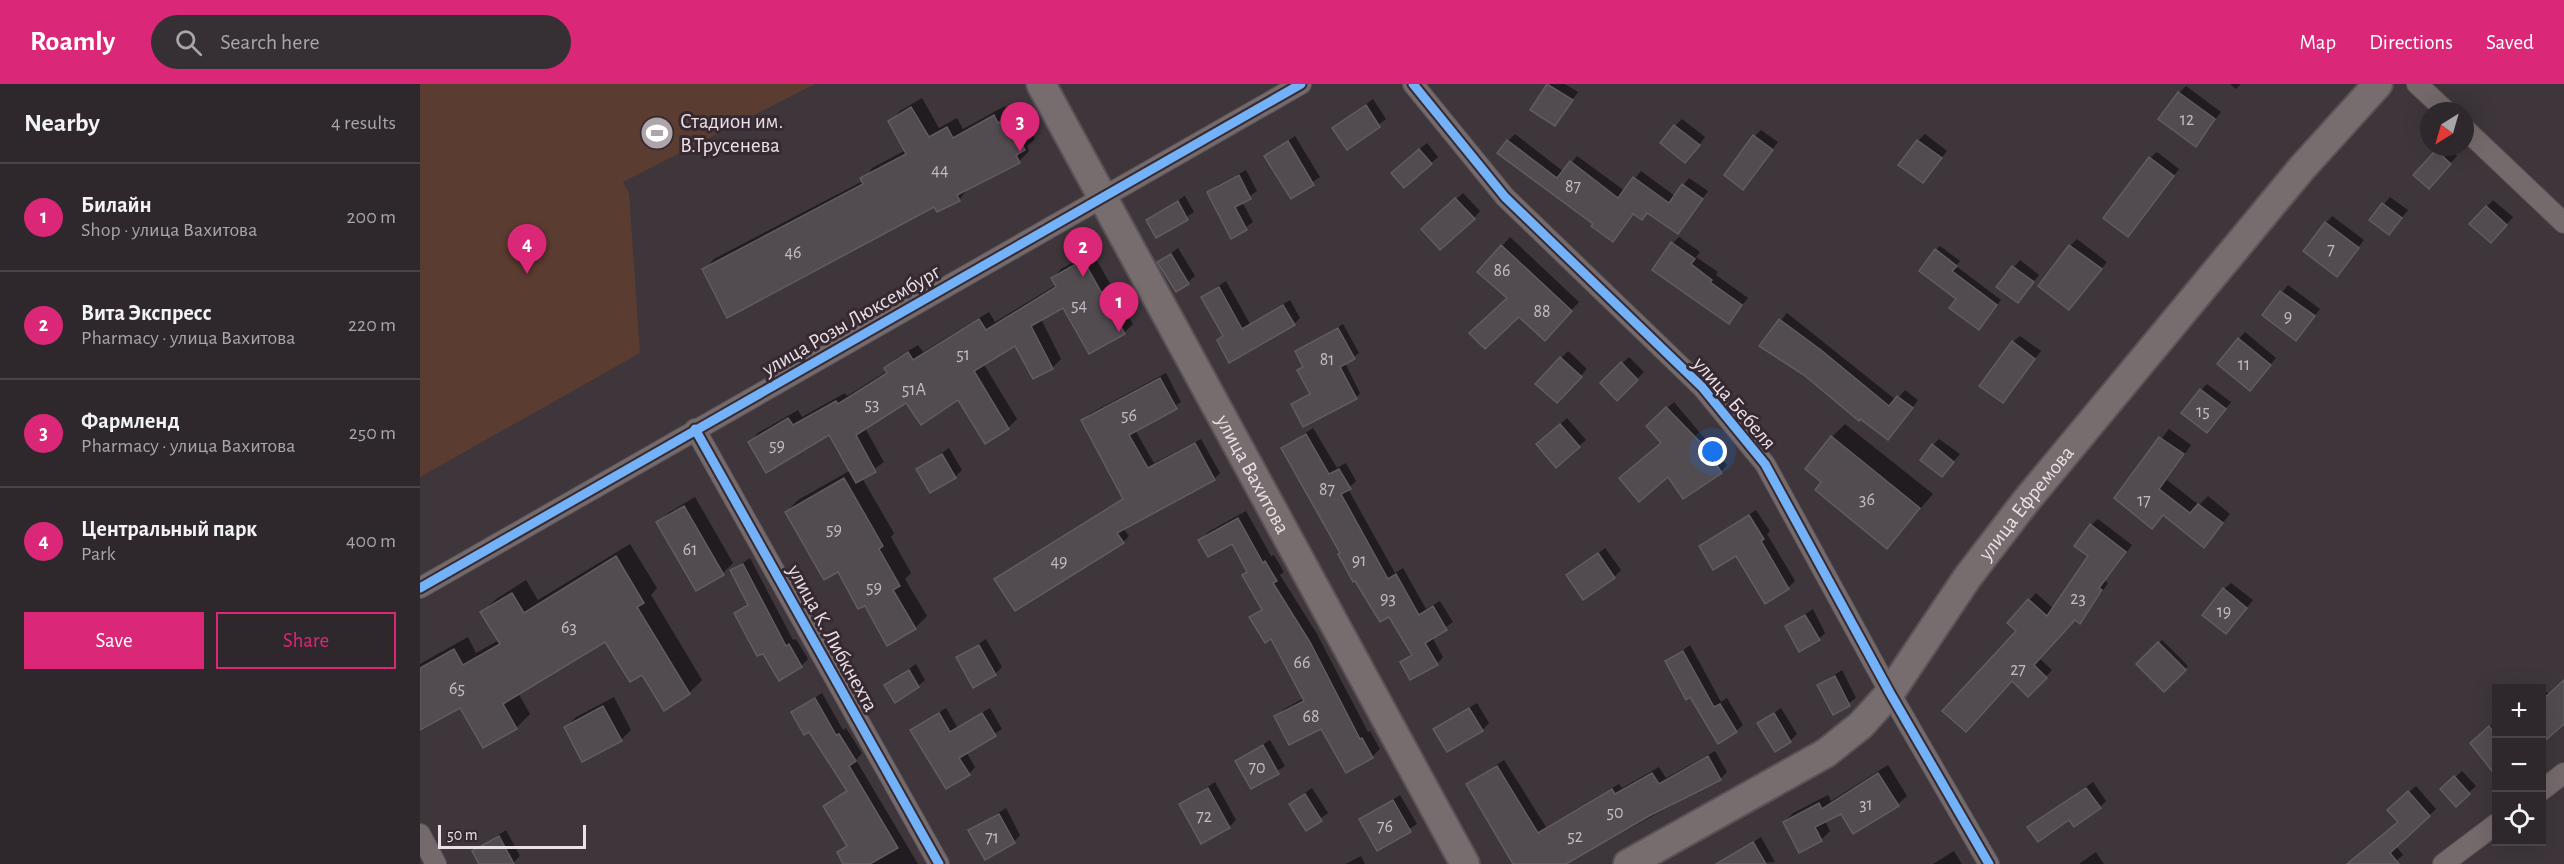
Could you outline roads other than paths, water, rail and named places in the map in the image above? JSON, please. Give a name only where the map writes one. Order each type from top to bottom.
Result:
[{"type":"main road","name":"улица Вахитова","points":[[1041,84],[1465,864]]},
{"type":"main road","name":"улица Ефремова","points":[[1628,864],[1826,753],[1861,725],[1890,693],[1967,578],[2026,501],[2294,177],[2378,84]]},
{"type":"street","name":"улица Розы Люксембург","points":[[420,588],[1301,84]]},
{"type":"street","name":"улица Бебеля","points":[[1413,84],[1505,197],[1701,387],[1765,464],[1890,693],[1989,864]]},
{"type":"street","points":[[2417,84],[2436,102]]},
{"type":"street","points":[[2474,138],[2564,223]]},
{"type":"street","name":"улица К. Либкнехта","points":[[695,429],[939,864]]},
{"type":"street","points":[[2546,786],[2564,773]]},
{"type":"street","points":[[2443,864],[2492,827]]},
{"type":"street","points":[[420,834],[436,864]]},
{"type":"place","name":"Стадион им. В.Трусенева","points":[[657,133]]},
{"type":"place","name":"Фармленд","points":[[1020,152]]},
{"type":"place","name":"Центральный парк","points":[[527,274]]},
{"type":"place","name":"Вита Экспресс","points":[[1083,277]]},
{"type":"place","name":"Билайн","points":[[1119,332]]}]
